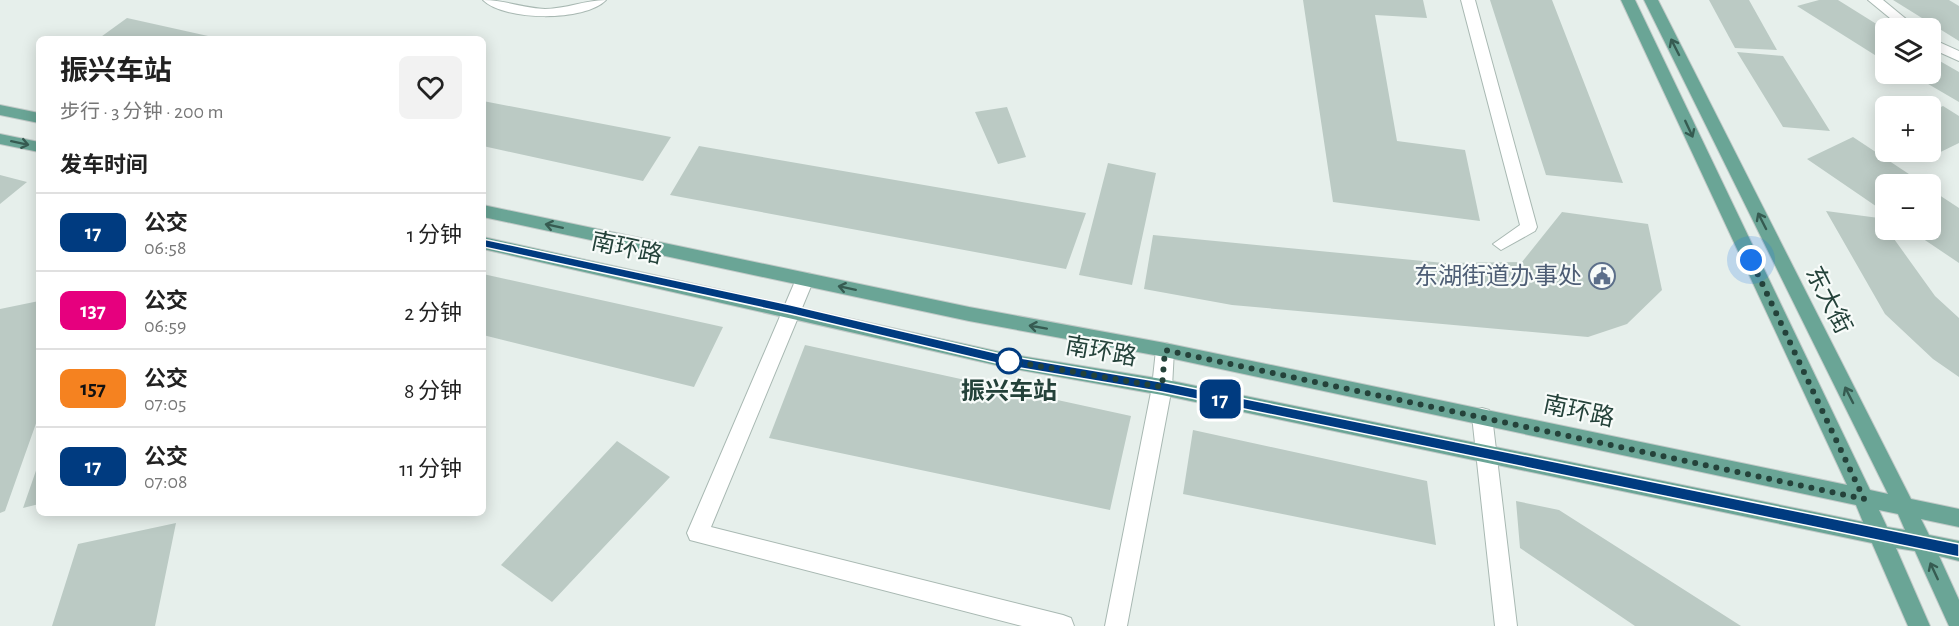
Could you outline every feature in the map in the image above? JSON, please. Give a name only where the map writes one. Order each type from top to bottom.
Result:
[{"type":"main road","points":[[1628,0],[1864,499],[1919,626]]},
{"type":"main road","name":"东大街","points":[[1651,0],[1905,507],[1959,624]]},
{"type":"main road","points":[[0,110],[36,117]]},
{"type":"main road","points":[[0,139],[36,146]]},
{"type":"main road","name":"南环路","points":[[486,212],[969,314],[1165,350],[1959,518]]},
{"type":"main road","name":"南环路","points":[[486,244],[791,310],[1009,361],[1162,387],[1959,550]]},
{"type":"street","points":[[490,0],[516,9],[550,14],[578,9],[600,0]]},
{"type":"street","points":[[1468,0],[1522,194],[1529,227],[1501,244]]},
{"type":"street","points":[[1875,0],[1898,18]]},
{"type":"street","points":[[1941,48],[1959,57]]},
{"type":"street","points":[[805,279],[698,533],[1063,626]]},
{"type":"street","points":[[1116,626],[1162,387],[1165,350]]},
{"type":"street","points":[[1482,416],[1506,626]]},
{"type":"building","points":[[1303,0],[1423,0],[1427,18],[1375,15],[1397,141],[1465,150],[1480,221],[1333,202]]},
{"type":"building","points":[[1490,0],[1552,0],[1623,183],[1546,175]]},
{"type":"building","points":[[1709,0],[1749,0],[1777,50],[1735,48]]},
{"type":"building","points":[[1819,0],[1838,0],[1875,23],[1875,55],[1797,6]]},
{"type":"building","points":[[1893,0],[1949,0],[1959,6],[1959,41],[1941,30],[1941,18],[1922,18]]},
{"type":"building","points":[[127,18],[208,36],[102,36]]},
{"type":"building","points":[[1737,52],[1783,56],[1830,131],[1783,127]]},
{"type":"building","points":[[1941,62],[1959,72],[1959,102],[1928,84],[1941,84]]},
{"type":"building","points":[[486,102],[671,137],[643,181],[486,147]]},
{"type":"building","points":[[1007,107],[1026,157],[998,164],[975,112]]},
{"type":"building","points":[[1941,107],[1959,116],[1959,143],[1941,152]]},
{"type":"building","points":[[1853,137],[1875,152],[1875,162],[1891,162],[1909,174],[1875,174],[1875,205],[1807,159]]},
{"type":"building","points":[[699,146],[1086,213],[1066,269],[670,195]]},
{"type":"building","points":[[1108,163],[1156,173],[1132,285],[1079,275]]},
{"type":"building","points":[[0,175],[27,182],[0,204]]},
{"type":"building","points":[[1941,196],[1959,208],[1959,263],[1925,240],[1941,240]]},
{"type":"building","points":[[1826,211],[1875,217],[1875,240],[1895,240],[1935,296],[1959,318],[1959,377],[1933,359],[1885,314]]},
{"type":"building","points":[[1562,212],[1648,224],[1662,290],[1627,324],[1588,337],[1232,305],[1144,289],[1153,235],[1444,263],[1522,262]]},
{"type":"building","points":[[486,275],[723,327],[694,387],[486,336]]},
{"type":"building","points":[[36,302],[36,423],[5,511],[0,513],[0,309]]},
{"type":"building","points":[[805,345],[1131,416],[1110,510],[769,438]]},
{"type":"building","points":[[1193,430],[1427,481],[1436,545],[1183,494]]},
{"type":"building","points":[[617,441],[670,477],[552,602],[501,565]]},
{"type":"building","points":[[36,471],[36,505],[23,508]]},
{"type":"building","points":[[1516,501],[1559,510],[1741,626],[1635,626],[1520,548]]},
{"type":"building","points":[[176,523],[155,626],[52,626],[78,544]]},
{"type":"bus line","name":"17","points":[[486,244],[791,310],[1009,361],[1162,387],[1959,550]]},
{"type":"place","name":"东湖街道办事处","points":[[1602,276]]},
{"type":"place","name":"振兴车站","points":[[1009,361]]},
{"type":"route","points":[[1009,361],[1162,387],[1165,350],[1864,499],[1751,260]]}]
